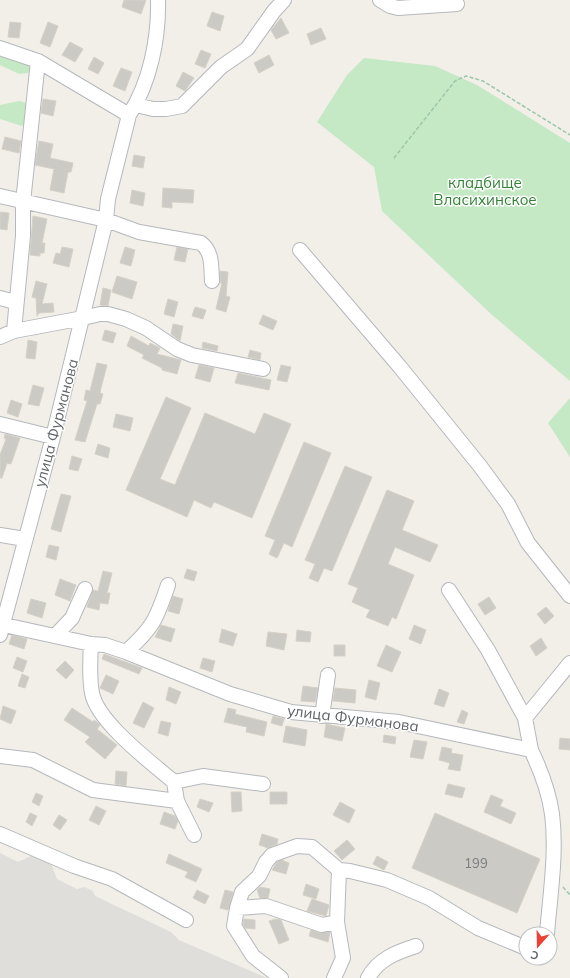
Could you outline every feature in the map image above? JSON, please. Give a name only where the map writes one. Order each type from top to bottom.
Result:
[{"type":"street","name":"улица Фурманова","points":[[158,0],[156,34],[151,58],[132,110],[108,199],[106,220],[83,318],[53,437],[1,628],[55,636],[91,644],[105,645],[230,694],[291,712],[398,722],[532,750]]},
{"type":"street","points":[[0,48],[38,62],[132,110],[160,109],[182,106],[221,68],[247,50],[274,11],[284,0]]},
{"type":"street","points":[[380,0],[390,6],[398,8],[457,4]]},
{"type":"street","points":[[14,331],[23,236],[23,202],[38,62]]},
{"type":"street","points":[[0,196],[106,220],[139,232],[201,243],[207,248],[211,258],[212,281]]},
{"type":"street","points":[[300,250],[400,367],[480,466],[508,504],[528,543],[570,596]]},
{"type":"street","points":[[0,298],[16,302]]},
{"type":"street","points":[[0,338],[14,331],[100,314],[126,319],[146,328],[176,349],[192,355],[263,370]]},
{"type":"street","points":[[0,424],[53,437]]},
{"type":"street","points":[[0,535],[25,539]]},
{"type":"street","points":[[126,652],[146,634],[152,624],[168,585]]},
{"type":"street","points":[[55,636],[72,618],[85,589]]},
{"type":"street","points":[[449,590],[488,650],[525,718],[532,750],[543,777],[552,814],[554,841],[548,926]]},
{"type":"street","points":[[91,644],[92,694],[101,712],[117,733],[174,782],[177,801],[194,835]]},
{"type":"street","points":[[525,718],[570,663]]},
{"type":"street","points":[[322,716],[328,675]]},
{"type":"street","points":[[0,756],[33,760],[93,790],[177,801]]},
{"type":"street","points":[[174,782],[203,776],[263,784]]},
{"type":"street","points":[[0,834],[74,866],[112,879],[186,920]]},
{"type":"street","points":[[281,978],[253,956],[234,926],[237,908],[242,892],[259,876],[266,862],[272,855],[297,846],[312,847],[339,870],[350,871],[387,880],[429,898],[478,928],[518,945]]},
{"type":"street","points":[[334,978],[343,958],[337,922],[339,870]]},
{"type":"street","points":[[237,908],[266,906],[322,924],[337,922]]},
{"type":"street","points":[[368,978],[372,970],[393,953],[416,946]]},
{"type":"path","points":[[394,158],[455,81],[466,76],[483,81],[570,135]]},
{"type":"shaded area","points":[[0,853],[18,862],[35,854],[50,861],[57,879],[77,889],[84,887],[93,891],[95,896],[171,932],[179,940],[267,978],[0,978]]},
{"type":"green space","points":[[0,49],[31,65],[28,73],[19,74],[0,65]]},
{"type":"green space","name":"кладбище Власихинское","points":[[364,58],[435,66],[477,85],[570,143],[570,381],[491,314],[382,211],[374,167],[317,122],[347,75]]},
{"type":"green space","points":[[19,101],[38,106],[22,126],[0,119],[0,105]]},
{"type":"green space","points":[[570,398],[570,457],[548,423]]},
{"type":"building","points":[[124,0],[146,0],[141,14],[122,7]]},
{"type":"building","points":[[212,12],[224,16],[220,31],[207,26]]},
{"type":"building","points":[[281,18],[289,33],[276,39],[271,30]]},
{"type":"building","points":[[10,22],[21,23],[19,38],[8,37]]},
{"type":"building","points":[[48,22],[58,26],[50,47],[40,43]]},
{"type":"building","points":[[321,28],[326,39],[311,45],[307,34]]},
{"type":"building","points":[[70,42],[83,49],[75,62],[62,55]]},
{"type":"building","points":[[201,50],[211,54],[205,68],[195,64]]},
{"type":"building","points":[[269,55],[274,65],[259,73],[254,63]]},
{"type":"building","points":[[94,57],[104,63],[98,74],[88,69]]},
{"type":"building","points":[[121,68],[132,72],[125,91],[113,86]]},
{"type":"building","points":[[183,72],[194,78],[185,91],[176,86]]},
{"type":"building","points":[[43,99],[56,101],[53,116],[41,113]]},
{"type":"building","points":[[5,137],[21,141],[19,153],[2,149]]},
{"type":"building","points":[[39,141],[53,144],[50,158],[73,163],[71,172],[68,172],[64,193],[50,190],[54,169],[35,165]]},
{"type":"building","points":[[134,155],[145,157],[143,168],[132,166]]},
{"type":"building","points":[[163,188],[194,190],[193,203],[172,202],[172,208],[162,207]]},
{"type":"building","points":[[132,190],[145,193],[143,206],[130,203]]},
{"type":"building","points":[[0,212],[9,213],[7,230],[0,229]]},
{"type":"building","points":[[33,216],[47,219],[42,243],[45,243],[44,253],[40,253],[40,256],[30,255]]},
{"type":"building","points":[[62,247],[73,249],[69,267],[53,263],[56,253],[60,254]]},
{"type":"building","points":[[125,247],[135,250],[131,266],[120,263]]},
{"type":"building","points":[[177,247],[188,249],[185,262],[174,260]]},
{"type":"building","points":[[220,271],[228,272],[226,296],[230,297],[226,312],[216,309],[222,283],[220,283]]},
{"type":"building","points":[[117,276],[137,282],[132,299],[112,292]]},
{"type":"building","points":[[36,281],[47,284],[42,304],[53,303],[54,312],[39,313],[37,316],[36,298],[32,297]]},
{"type":"building","points":[[103,288],[111,290],[108,306],[100,305]]},
{"type":"building","points":[[168,299],[178,302],[174,317],[164,314]]},
{"type":"building","points":[[195,307],[206,310],[203,319],[192,316]]},
{"type":"building","points":[[263,315],[277,321],[273,330],[259,324]]},
{"type":"building","points":[[173,324],[183,326],[180,341],[171,334]]},
{"type":"building","points":[[105,330],[116,333],[113,343],[102,340]]},
{"type":"building","points":[[131,336],[149,346],[150,343],[160,348],[157,354],[181,360],[177,374],[162,370],[162,368],[142,358],[144,355],[127,346]]},
{"type":"building","points":[[28,340],[37,342],[35,359],[26,358]]},
{"type":"building","points":[[203,342],[218,346],[217,351],[202,348]]},
{"type":"building","points":[[250,350],[261,353],[260,360],[248,357]]},
{"type":"building","points":[[97,363],[107,365],[100,393],[103,394],[100,404],[97,404],[85,442],[75,440],[87,401],[84,400],[86,390],[90,391]]},
{"type":"building","points":[[199,365],[214,368],[210,382],[195,378]]},
{"type":"building","points":[[281,365],[291,367],[287,382],[277,380]]},
{"type":"building","points":[[238,373],[271,380],[269,390],[235,383]]},
{"type":"building","points":[[33,385],[44,388],[39,406],[28,404]]},
{"type":"building","points":[[166,397],[191,408],[160,479],[175,485],[205,413],[255,434],[264,413],[291,424],[252,518],[214,502],[211,508],[194,500],[187,517],[126,490]]},
{"type":"building","points":[[11,400],[22,404],[18,417],[7,413]]},
{"type":"building","points":[[116,414],[133,418],[130,431],[113,427]]},
{"type":"building","points":[[5,434],[20,438],[11,464],[7,463],[2,478],[0,478],[0,455],[6,439],[4,438]]},
{"type":"building","points":[[304,442],[331,453],[292,547],[284,543],[277,558],[269,554],[275,540],[265,536]]},
{"type":"building","points":[[98,444],[110,448],[108,458],[95,454]]},
{"type":"building","points":[[72,456],[82,459],[78,471],[69,469]]},
{"type":"building","points":[[345,466],[372,477],[332,571],[324,568],[318,582],[309,578],[315,564],[305,560]]},
{"type":"building","points":[[387,490],[414,501],[402,530],[438,545],[430,562],[395,547],[388,564],[414,575],[396,619],[392,617],[388,626],[366,617],[370,610],[352,602],[358,588],[348,584]]},
{"type":"building","points":[[61,494],[71,496],[61,532],[51,529]]},
{"type":"building","points":[[49,545],[59,547],[56,560],[46,557]]},
{"type":"building","points":[[187,569],[197,572],[194,581],[184,578]]},
{"type":"building","points":[[103,571],[112,573],[107,593],[110,593],[108,604],[100,603],[99,610],[87,607],[93,590],[98,591]]},
{"type":"building","points":[[60,579],[76,585],[70,601],[55,595]]},
{"type":"building","points":[[173,596],[183,599],[179,614],[168,611]]},
{"type":"building","points":[[489,597],[496,608],[485,615],[478,604]]},
{"type":"building","points":[[31,599],[46,603],[42,618],[27,613]]},
{"type":"building","points":[[546,607],[554,616],[545,624],[537,614]]},
{"type":"building","points":[[161,625],[175,629],[171,642],[155,637]]},
{"type":"building","points":[[414,625],[426,630],[421,644],[409,639]]},
{"type":"building","points":[[222,629],[237,634],[233,646],[219,642]]},
{"type":"building","points":[[297,630],[311,632],[310,642],[296,641]]},
{"type":"building","points":[[268,632],[287,634],[284,650],[266,646]]},
{"type":"building","points":[[12,635],[27,639],[24,649],[9,644]]},
{"type":"building","points":[[541,638],[547,648],[536,656],[530,646]]},
{"type":"building","points":[[334,645],[345,645],[345,656],[334,656]]},
{"type":"building","points":[[386,645],[401,652],[392,672],[377,666]]},
{"type":"building","points":[[104,654],[142,668],[139,674],[102,659]]},
{"type":"building","points":[[17,657],[27,661],[23,672],[13,668]]},
{"type":"building","points":[[203,658],[215,661],[212,672],[200,668]]},
{"type":"building","points":[[65,661],[74,670],[66,679],[56,670]]},
{"type":"building","points":[[22,674],[29,677],[25,688],[18,686]]},
{"type":"building","points":[[106,675],[119,681],[113,694],[100,688]]},
{"type":"building","points":[[369,680],[380,683],[376,700],[365,697]]},
{"type":"building","points":[[303,686],[318,688],[315,702],[301,701]]},
{"type":"building","points":[[169,687],[181,692],[176,704],[166,700]]},
{"type":"building","points":[[335,688],[356,690],[355,703],[333,701]]},
{"type":"building","points":[[439,689],[449,693],[444,707],[434,704]]},
{"type":"building","points":[[143,702],[154,708],[144,728],[133,723]]},
{"type":"building","points":[[3,706],[16,711],[11,724],[0,719]]},
{"type":"building","points":[[72,708],[93,722],[94,720],[98,723],[100,725],[97,729],[117,745],[105,759],[85,742],[90,737],[64,720]]},
{"type":"building","points":[[228,708],[236,710],[235,714],[267,722],[264,736],[246,732],[247,727],[224,722]]},
{"type":"building","points":[[462,710],[468,713],[464,724],[457,722]]},
{"type":"building","points":[[273,716],[284,719],[282,726],[271,723]]},
{"type":"building","points":[[161,721],[171,723],[168,736],[158,733]]},
{"type":"building","points":[[326,724],[345,728],[342,741],[324,737]]},
{"type":"building","points":[[286,726],[307,730],[305,746],[283,742]]},
{"type":"building","points":[[384,735],[396,737],[395,744],[383,742]]},
{"type":"building","points":[[560,738],[570,739],[570,750],[559,749]]},
{"type":"building","points":[[414,740],[427,742],[423,759],[410,757]]},
{"type":"building","points":[[442,747],[452,749],[451,753],[463,755],[460,771],[448,769],[450,763],[439,760]]},
{"type":"building","points":[[116,771],[127,772],[126,786],[115,784]]},
{"type":"building","points":[[448,784],[465,788],[462,798],[445,794]]},
{"type":"building","points":[[231,792],[241,792],[242,811],[232,812]]},
{"type":"building","points":[[270,792],[287,792],[287,804],[270,804]]},
{"type":"building","points":[[36,793],[43,796],[39,806],[32,802]]},
{"type":"building","points":[[491,795],[503,800],[500,806],[516,813],[511,824],[484,812]]},
{"type":"building","points":[[200,799],[213,803],[209,812],[197,807]]},
{"type":"building","points":[[340,802],[355,810],[349,823],[333,815]]},
{"type":"building","points":[[96,806],[106,811],[99,825],[89,820]]},
{"type":"building","points":[[164,812],[175,816],[178,821],[175,829],[160,824]]},
{"type":"building","points":[[30,813],[37,816],[32,826],[26,822]]},
{"type":"building","points":[[435,813],[540,859],[517,913],[412,868]]},
{"type":"building","points":[[59,815],[67,820],[60,830],[53,825]]},
{"type":"building","points":[[262,834],[278,839],[277,844],[268,848],[259,845]]},
{"type":"building","points":[[347,840],[355,849],[342,860],[334,851]]},
{"type":"building","points":[[169,854],[202,869],[196,882],[185,877],[188,872],[166,863]]},
{"type":"building","points":[[377,856],[388,862],[384,870],[373,864]]},
{"type":"building","points":[[282,860],[289,863],[286,874],[272,870],[277,862]]},
{"type":"building","points":[[306,884],[319,889],[316,899],[303,895]]},
{"type":"building","points":[[260,887],[270,889],[268,898],[260,898],[257,890]]},
{"type":"building","points":[[197,890],[209,896],[205,904],[193,898]]},
{"type":"building","points":[[225,890],[233,892],[228,910],[220,908]]},
{"type":"building","points":[[312,899],[329,905],[326,916],[307,911]]},
{"type":"building","points":[[244,919],[255,920],[255,929],[245,928],[243,924]]},
{"type":"building","points":[[276,919],[281,920],[289,940],[279,944],[269,921]]},
{"type":"building","points":[[311,930],[320,933],[330,932],[328,942],[309,936]]}]
